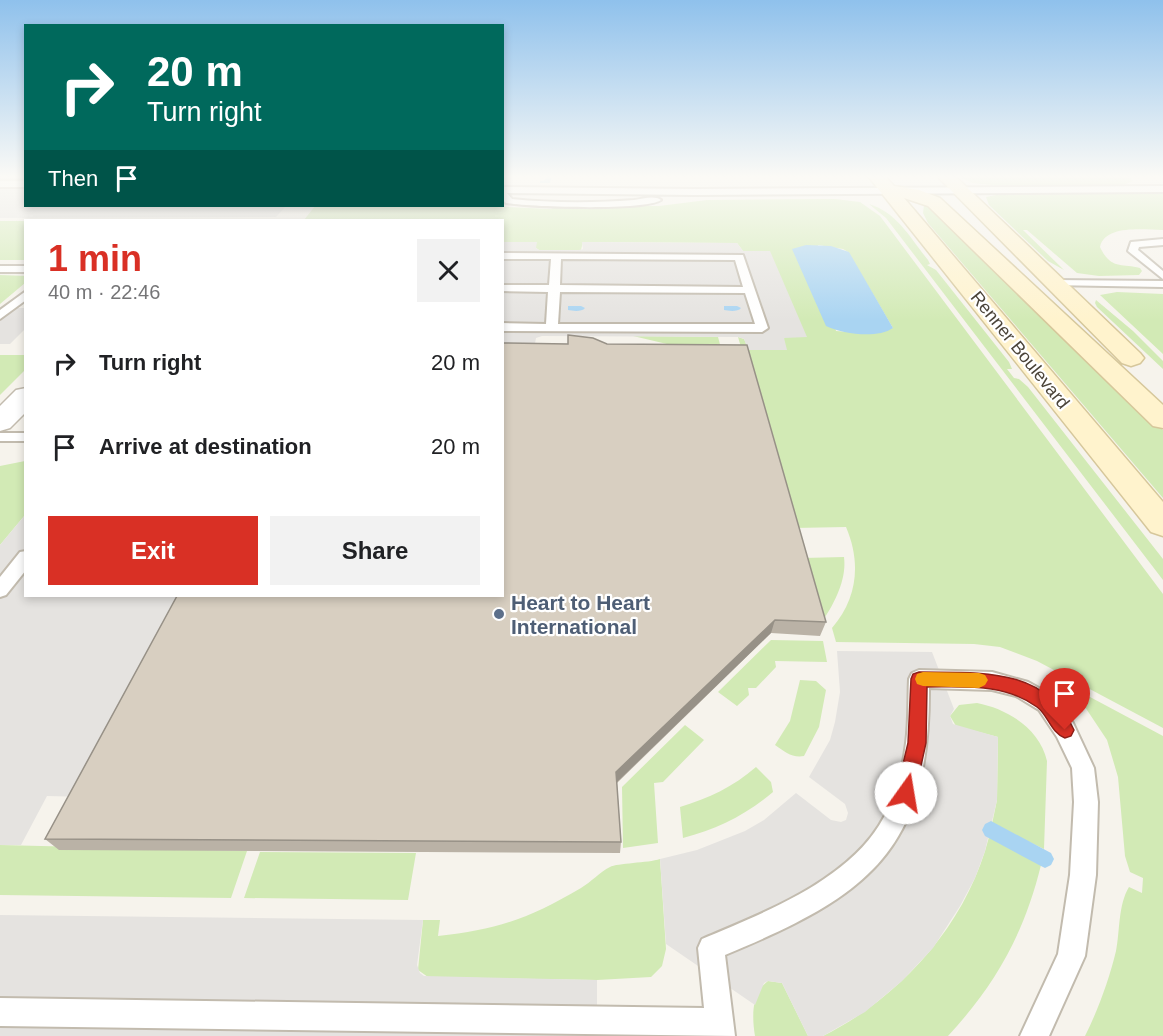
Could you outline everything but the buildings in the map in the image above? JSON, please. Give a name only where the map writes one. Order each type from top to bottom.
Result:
[{"type":"main road","name":"Renner Boulevard","points":[[916,224],[1163,524]]},
{"type":"main road","points":[[957,224],[1163,420]]},
{"type":"main road","points":[[994,224],[1146,372]]},
{"type":"street","points":[[0,422],[24,398]]},
{"type":"lane","points":[[1163,242],[1135,244],[1133,251],[1163,276]]},
{"type":"lane","points":[[504,256],[739,257],[762,328],[504,327]]},
{"type":"lane","points":[[552,327],[556,256]]},
{"type":"lane","points":[[0,269],[24,269]]},
{"type":"lane","points":[[1054,283],[1163,284]]},
{"type":"lane","points":[[504,288],[750,290]]},
{"type":"lane","points":[[0,316],[24,296]]},
{"type":"lane","points":[[0,437],[24,437]]},
{"type":"lane","points":[[0,590],[24,560]]},
{"type":"lane","points":[[0,1012],[720,1029],[711,948],[762,927],[819,897],[859,868],[889,833],[906,793],[917,743],[919,679],[992,681],[1021,688],[1046,703],[1065,730],[1083,768],[1086,802],[1083,875],[1071,956],[1034,1036]]},
{"type":"green space","points":[[0,224],[24,224],[24,260],[0,260]]},
{"type":"green space","points":[[504,224],[886,224],[1163,594],[1163,728],[1037,661],[1000,647],[974,644],[836,642],[832,628],[847,604],[854,579],[854,553],[851,540],[846,527],[794,528],[738,337],[744,339],[749,350],[786,350],[769,252],[743,251],[737,243],[583,242],[581,250],[539,250],[536,248],[536,242],[504,242]],"holes":[[[818,245],[848,252],[893,328],[863,333],[836,331]]]},
{"type":"green space","points":[[891,224],[900,224],[903,227],[928,260],[930,264],[927,265],[936,270],[1009,362],[1012,369],[1007,369],[1014,378],[1019,379],[1028,387],[1163,559],[1163,580]]},
{"type":"green space","points":[[929,224],[948,224],[1163,430],[1163,498]]},
{"type":"green space","points":[[1009,224],[1163,224],[1163,230],[1127,230],[1109,235],[1103,240],[1100,247],[1108,259],[1117,264],[1140,268],[1142,271],[1139,275],[1099,276],[1077,273],[1027,230],[1023,230],[1064,270],[1048,261]]},
{"type":"green space","points":[[0,275],[24,276],[24,284],[0,304]]},
{"type":"green space","points":[[1117,292],[1163,294],[1163,354],[1100,295]]},
{"type":"green space","points":[[1096,300],[1133,331],[1163,361],[1163,369],[1097,307]]},
{"type":"green space","points":[[633,336],[718,337],[722,352],[667,344]]},
{"type":"green space","points":[[0,355],[24,355],[24,371],[0,395]]},
{"type":"green space","points":[[24,461],[24,516],[0,545],[0,466]]},
{"type":"green space","points":[[844,557],[842,583],[822,622],[803,558]]},
{"type":"green space","points":[[771,640],[823,641],[827,662],[775,661],[776,667],[756,688],[748,688],[749,695],[737,706],[718,692]]},
{"type":"green space","points":[[1047,674],[1163,736],[1163,1036],[1085,1036],[1103,995],[1113,962],[1125,894],[1129,887],[1142,893],[1143,878],[1130,872],[1125,856],[1118,777],[1107,740],[1085,707]]},
{"type":"green space","points":[[800,680],[816,681],[826,690],[819,727],[804,756],[796,756],[775,745],[790,721]]},
{"type":"green space","points":[[977,703],[1000,710],[1021,722],[1030,730],[1043,750],[1047,761],[1044,849],[992,824],[997,800],[998,737],[956,726],[950,716],[959,705]]},
{"type":"green space","points":[[685,725],[704,740],[663,782],[654,783],[658,843],[623,848],[622,787]]},
{"type":"green space","points":[[756,767],[771,782],[773,792],[731,820],[683,838],[680,807],[720,791]]},
{"type":"green space","points":[[989,837],[1041,865],[1017,936],[994,977],[965,1017],[948,1036],[823,1036],[852,1020],[879,1001],[927,954],[965,899],[979,869]]},
{"type":"green space","points":[[0,845],[247,851],[231,898],[0,895]]},
{"type":"green space","points":[[260,852],[416,853],[408,900],[244,898]]},
{"type":"green space","points":[[660,859],[666,949],[662,966],[651,977],[597,980],[428,977],[418,970],[423,920],[440,920],[438,936],[496,926],[529,915],[563,898],[585,886],[610,867]]},
{"type":"green space","points":[[768,981],[782,983],[808,1036],[755,1036],[754,1006],[758,992]]},
{"type":"shaded area","points":[[504,242],[537,242],[536,248],[539,250],[579,250],[583,249],[582,242],[737,243],[743,251],[770,251],[807,337],[784,338],[787,350],[748,350],[744,339],[738,337],[542,336],[536,338],[534,349],[504,349]]},
{"type":"shaded area","points":[[0,308],[24,308],[24,330],[10,344],[0,344]]},
{"type":"shaded area","points":[[24,516],[24,597],[191,597],[87,797],[47,796],[21,845],[0,845],[0,545]]},
{"type":"shaded area","points":[[837,651],[932,652],[954,709],[950,716],[953,724],[998,737],[997,800],[985,851],[975,878],[933,948],[902,981],[865,1012],[823,1036],[808,1036],[782,983],[768,981],[764,983],[755,1005],[666,944],[660,859],[697,850],[745,831],[764,820],[796,793],[831,820],[841,822],[846,820],[848,813],[845,804],[809,777],[830,740],[835,722],[840,692]]},
{"type":"shaded area","points":[[0,915],[423,920],[417,965],[424,976],[597,980],[597,1036],[0,1036]]},
{"type":"water","points":[[806,245],[831,246],[849,252],[893,328],[878,333],[860,334],[826,326],[792,249]]},
{"type":"waterway","points":[[571,308],[581,308]]},
{"type":"waterway","points":[[727,308],[737,308]]},
{"type":"waterway","points":[[991,830],[1045,859]]},
{"type":"slow traffic","points":[[923,679],[979,680]]},
{"type":"place","name":"Heart to Heart International","points":[[499,614]]},
{"type":"route","points":[[906,793],[917,743],[919,679],[992,681],[1021,688],[1046,703],[1065,730]]}]
